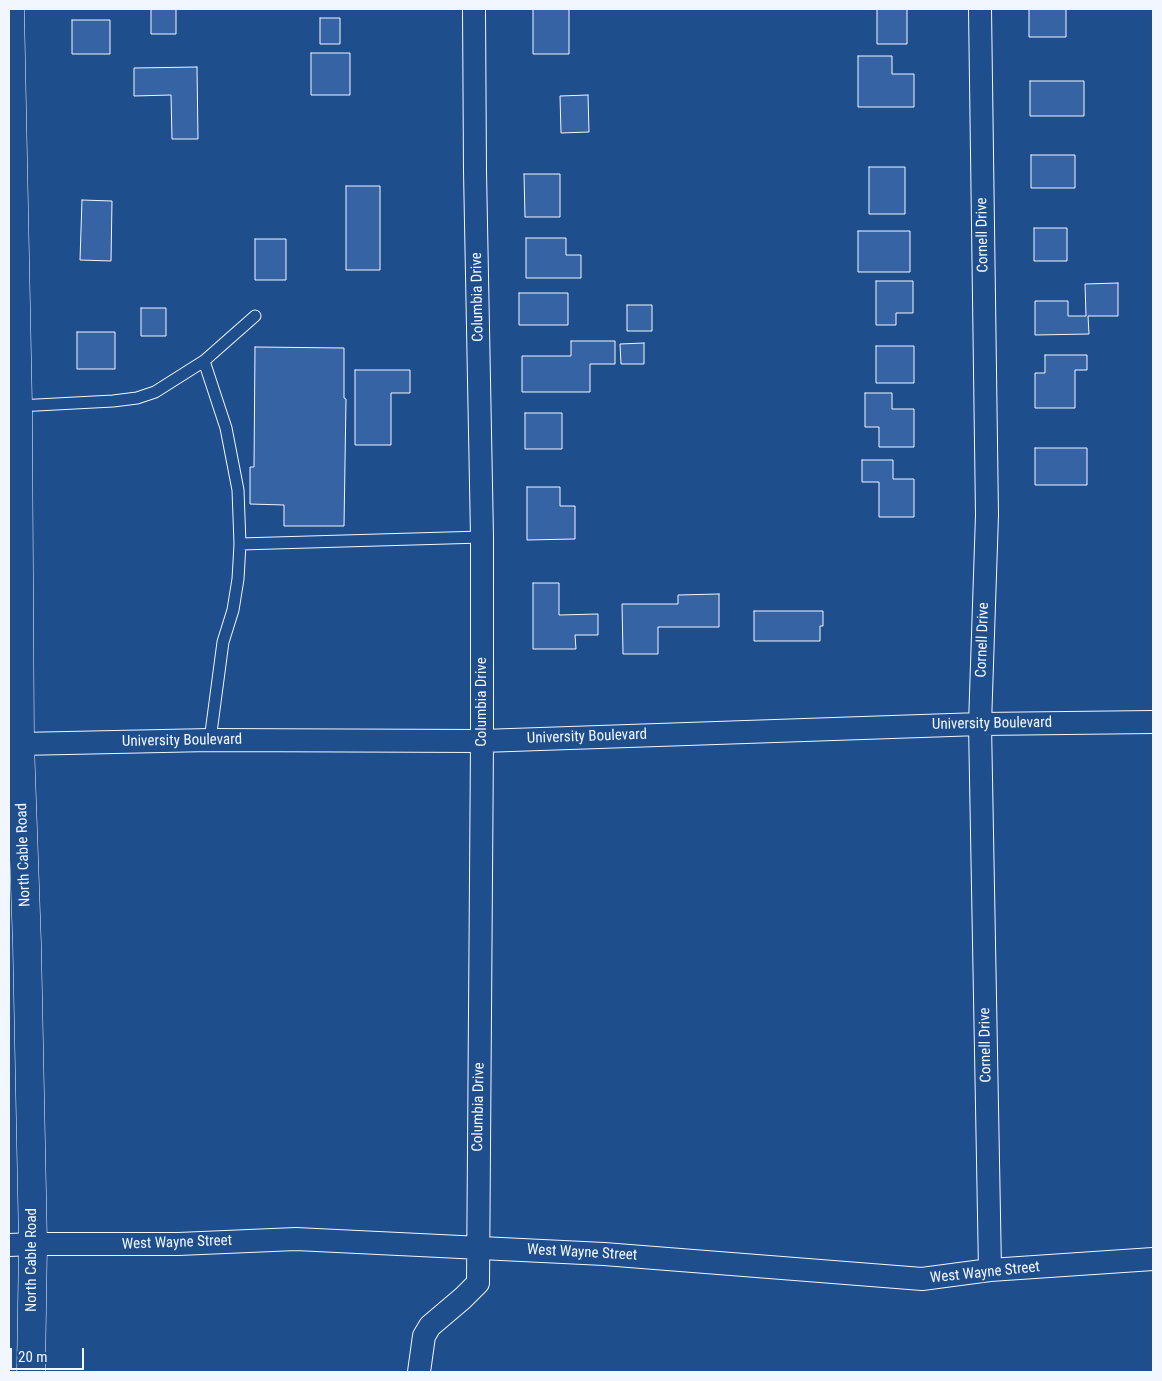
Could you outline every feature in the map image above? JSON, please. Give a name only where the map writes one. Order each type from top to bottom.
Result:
[{"type":"street","name":"North Cable Road","points":[[10,9],[12,313],[18,406],[14,744],[23,945],[21,1245],[31,1372]]},
{"type":"street","name":"Columbia Drive","points":[[419,1372],[424,1336],[430,1326],[478,1283],[482,537],[480,353],[475,180],[474,9]]},
{"type":"street","name":"Cornell Drive","points":[[980,9],[987,515],[980,724],[990,1270]]},
{"type":"street","name":"University Boulevard","points":[[14,744],[210,740],[482,741],[980,724],[1153,722]]},
{"type":"street","name":"West Wayne Street","points":[[21,1245],[178,1244],[296,1239],[604,1254],[922,1280],[990,1270],[1153,1259]]},
{"type":"lane","points":[[18,406],[113,401],[137,398],[155,392],[204,361],[255,316]]},
{"type":"lane","points":[[204,361],[226,428],[238,490],[240,544],[238,579],[233,610],[223,642],[210,740]]},
{"type":"lane","points":[[240,544],[482,537]]},
{"type":"building","points":[[151,9],[176,9],[176,34],[151,34]]},
{"type":"building","points":[[533,9],[569,9],[569,54],[533,54]]},
{"type":"building","points":[[877,9],[907,9],[907,44],[877,44]]},
{"type":"building","points":[[1029,9],[1066,9],[1066,37],[1029,37]]},
{"type":"building","points":[[320,18],[340,18],[340,44],[320,44]]},
{"type":"building","points":[[72,20],[110,20],[110,54],[72,54]]},
{"type":"building","points":[[311,53],[350,53],[350,95],[311,95]]},
{"type":"building","points":[[858,56],[892,56],[892,74],[914,74],[914,107],[858,107]]},
{"type":"building","points":[[197,67],[198,139],[172,139],[171,95],[134,96],[134,68]]},
{"type":"building","points":[[1030,81],[1084,81],[1084,116],[1030,116]]},
{"type":"building","points":[[588,95],[589,132],[561,133],[560,96]]},
{"type":"building","points":[[1031,155],[1075,155],[1075,188],[1031,188]]},
{"type":"building","points":[[869,167],[905,167],[905,214],[869,214]]},
{"type":"building","points":[[524,174],[560,174],[560,217],[525,217]]},
{"type":"building","points":[[346,186],[380,186],[380,270],[346,270]]},
{"type":"building","points":[[82,200],[112,201],[111,261],[80,260]]},
{"type":"building","points":[[1034,228],[1067,228],[1067,261],[1034,261]]},
{"type":"building","points":[[858,231],[910,231],[910,272],[858,272]]},
{"type":"building","points":[[526,238],[566,238],[566,255],[581,255],[581,278],[526,278]]},
{"type":"building","points":[[255,239],[286,239],[286,280],[255,280]]},
{"type":"building","points":[[876,281],[913,281],[913,313],[896,313],[896,325],[876,325]]},
{"type":"building","points":[[1118,283],[1118,316],[1088,316],[1089,334],[1035,335],[1035,301],[1068,301],[1068,316],[1086,316],[1085,284]]},
{"type":"building","points":[[519,293],[568,293],[568,325],[519,325]]},
{"type":"building","points":[[627,305],[652,305],[652,331],[627,331]]},
{"type":"building","points":[[141,308],[166,308],[166,336],[141,336]]},
{"type":"building","points":[[77,332],[115,332],[115,369],[77,369]]},
{"type":"building","points":[[571,341],[615,341],[615,364],[590,364],[590,392],[522,392],[522,356],[571,356]]},
{"type":"building","points":[[644,343],[644,364],[621,364],[620,344]]},
{"type":"building","points":[[876,346],[914,346],[914,383],[876,383]]},
{"type":"building","points":[[255,347],[344,348],[344,398],[346,399],[344,526],[284,526],[284,505],[250,504],[250,467],[254,467]]},
{"type":"building","points":[[1045,355],[1087,355],[1087,370],[1075,370],[1075,408],[1035,408],[1035,373],[1045,373]]},
{"type":"building","points":[[355,370],[410,370],[410,393],[391,393],[391,445],[355,445]]},
{"type":"building","points":[[865,393],[892,393],[892,409],[914,409],[914,447],[879,447],[879,427],[865,427]]},
{"type":"building","points":[[525,413],[562,413],[562,449],[525,449]]},
{"type":"building","points":[[1035,448],[1087,448],[1087,485],[1035,485]]},
{"type":"building","points":[[862,460],[893,460],[893,479],[914,479],[914,517],[879,517],[879,482],[862,482]]},
{"type":"building","points":[[527,487],[560,487],[560,506],[575,506],[575,539],[527,540]]},
{"type":"building","points":[[533,583],[559,583],[559,615],[598,614],[598,635],[575,635],[576,649],[533,649]]},
{"type":"building","points":[[719,594],[719,627],[658,627],[658,654],[623,654],[622,604],[678,604],[678,595]]},
{"type":"building","points":[[754,611],[823,611],[820,641],[754,641]]}]
